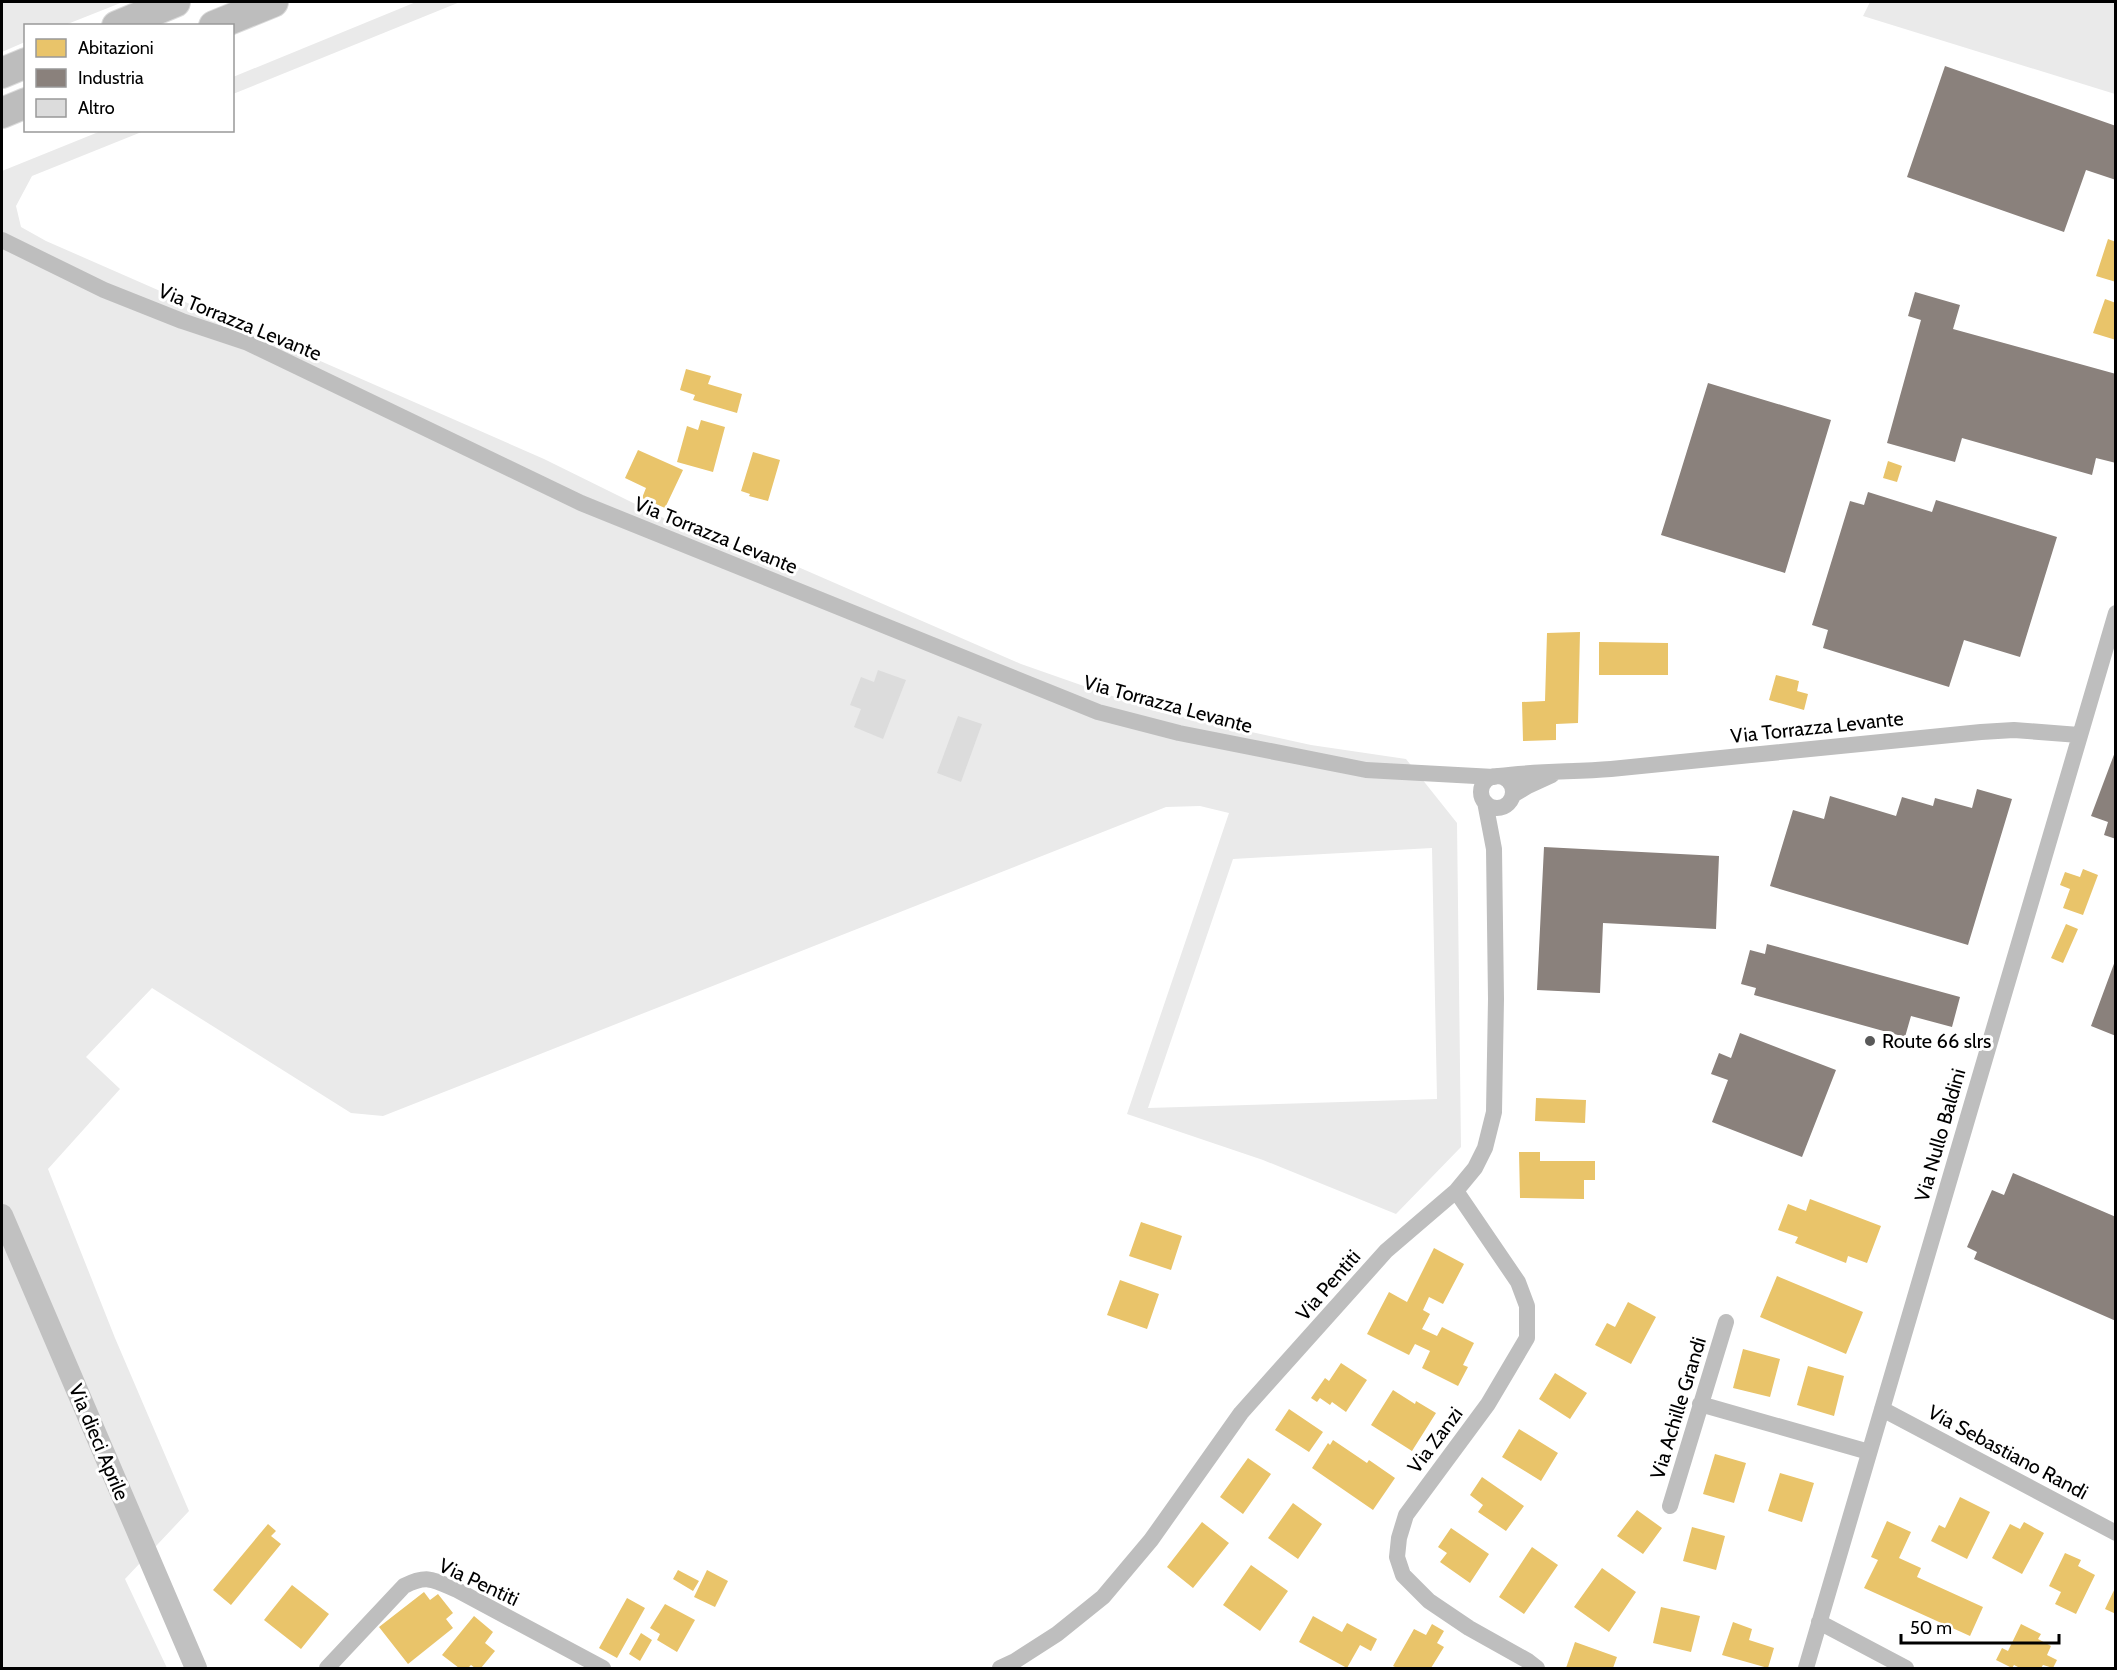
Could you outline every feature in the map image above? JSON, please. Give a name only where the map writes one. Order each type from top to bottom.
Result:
[{"type":"highway","points":[[122,24],[175,2]]},
{"type":"highway","points":[[219,24],[273,2]]},
{"type":"highway","points":[[2,73],[24,64]]},
{"type":"highway","points":[[2,113],[24,104]]},
{"type":"main road","name":"Via dieci Aprile","points":[[2,1215],[196,1668]]},
{"type":"street","name":"Via Torrazza Levante","points":[[2,240],[104,290],[182,321],[249,344],[581,503],[1098,712],[1179,733],[1366,770],[1496,776],[1534,771],[1559,773],[1981,732],[2014,730],[2079,735]]},
{"type":"street","name":"Via Nullo Baldini","points":[[1806,1668],[2115,613]]},
{"type":"street","name":"Via Torrazza Levante","points":[[1508,801],[1528,786],[1559,773]]},
{"type":"street","name":"Via Torrazza Levante","points":[[1445,775],[1483,799]]},
{"type":"street","points":[[1496,776],[1509,781],[1512,785],[1508,801],[1493,808],[1483,799],[1481,792],[1485,782],[1496,776]]},
{"type":"street","name":"Via Pentiti","points":[[1000,1668],[1057,1634],[1103,1597],[1150,1540],[1241,1413],[1386,1251],[1456,1191],[1475,1168],[1485,1148],[1494,1112],[1496,999],[1494,849],[1483,799]]},
{"type":"street","name":"Via Pentiti","points":[[1494,849],[1508,801]]},
{"type":"street","name":"Via Zanzi","points":[[1456,1191],[1518,1282],[1527,1306],[1527,1338],[1488,1404],[1406,1515],[1399,1538],[1397,1557],[1403,1575],[1429,1601],[1469,1628],[1537,1668]]},
{"type":"street","name":"Via Achille Grandi","points":[[1670,1506],[1726,1322]]},
{"type":"street","points":[[1701,1404],[1869,1452]]},
{"type":"street","name":"Via Sebastiano Randi","points":[[1882,1409],[2115,1533]]},
{"type":"street","name":"Via Pentiti","points":[[327,1668],[404,1586],[419,1579],[433,1580],[457,1590],[603,1668]]},
{"type":"street","points":[[1819,1622],[1906,1668]]},
{"type":"shaded area","points":[[2,2],[123,2],[68,24],[24,24],[24,42],[2,52]]},
{"type":"shaded area","points":[[416,2],[460,2],[234,94],[234,77]]},
{"type":"shaded area","points":[[1870,2],[2115,2],[2115,94],[1863,16]]},
{"type":"shaded area","points":[[99,132],[142,132],[32,176],[16,206],[21,227],[46,241],[544,459],[690,531],[782,560],[1021,664],[1155,711],[1311,745],[1406,759],[1457,823],[1461,1147],[1396,1214],[1263,1160],[1127,1114],[1229,813],[1200,806],[1166,807],[383,1116],[351,1113],[152,988],[86,1057],[120,1089],[48,1169],[115,1338],[189,1511],[125,1579],[167,1668],[2,1668],[2,171]],"holes":[[[1432,848],[1437,1099],[1148,1108],[1233,859]]]},
{"type":"building: Abitazioni","points":[[2108,239],[2116,242],[2116,282],[2096,276]]},
{"type":"building: Abitazioni","points":[[2105,299],[2116,303],[2116,340],[2093,333]]},
{"type":"building: Abitazioni","points":[[686,369],[711,376],[708,384],[742,394],[737,413],[693,400],[695,395],[680,390]]},
{"type":"building: Abitazioni","points":[[701,420],[725,427],[713,472],[677,462],[687,426],[698,430]]},
{"type":"building: Abitazioni","points":[[638,450],[683,470],[665,508],[642,498],[646,488],[625,478]]},
{"type":"building: Abitazioni","points":[[753,452],[780,460],[768,501],[749,496],[750,494],[741,491]]},
{"type":"building: Abitazioni","points":[[1888,461],[1902,466],[1897,482],[1883,478]]},
{"type":"building: Abitazioni","points":[[1580,632],[1578,723],[1556,724],[1556,740],[1523,741],[1522,702],[1545,701],[1547,633]]},
{"type":"building: Abitazioni","points":[[1599,642],[1668,643],[1668,675],[1599,675]]},
{"type":"building: Abitazioni","points":[[1776,675],[1799,681],[1797,691],[1808,694],[1804,710],[1769,700]]},
{"type":"building: Abitazioni","points":[[2083,869],[2098,875],[2083,915],[2063,908],[2070,889],[2060,885],[2065,872],[2080,877]]},
{"type":"building: Abitazioni","points":[[2066,924],[2078,929],[2063,963],[2051,958]]},
{"type":"building: Abitazioni","points":[[1536,1098],[1586,1100],[1585,1123],[1535,1121]]},
{"type":"building: Abitazioni","points":[[1519,1152],[1540,1152],[1540,1161],[1595,1161],[1595,1180],[1584,1180],[1584,1199],[1520,1198]]},
{"type":"building: Abitazioni","points":[[1810,1199],[1881,1226],[1867,1263],[1848,1256],[1846,1263],[1795,1243],[1798,1237],[1778,1230],[1788,1204],[1806,1211]]},
{"type":"building: Abitazioni","points":[[1141,1222],[1182,1236],[1171,1270],[1129,1256]]},
{"type":"building: Abitazioni","points":[[1434,1248],[1464,1264],[1443,1304],[1429,1297],[1423,1310],[1430,1314],[1422,1329],[1437,1336],[1442,1327],[1474,1343],[1463,1365],[1468,1367],[1458,1386],[1422,1368],[1430,1351],[1415,1344],[1409,1355],[1367,1334],[1389,1292],[1407,1302]]},
{"type":"building: Abitazioni","points":[[1777,1276],[1863,1312],[1846,1354],[1760,1317]]},
{"type":"building: Abitazioni","points":[[1120,1280],[1159,1294],[1147,1329],[1107,1315]]},
{"type":"building: Abitazioni","points":[[1628,1302],[1656,1317],[1631,1364],[1595,1345],[1607,1323],[1615,1327]]},
{"type":"building: Abitazioni","points":[[1743,1349],[1780,1359],[1770,1397],[1733,1388]]},
{"type":"building: Abitazioni","points":[[1341,1363],[1367,1380],[1346,1412],[1332,1402],[1330,1405],[1320,1398],[1317,1402],[1311,1398],[1325,1378],[1329,1381]]},
{"type":"building: Abitazioni","points":[[1808,1366],[1844,1376],[1834,1416],[1797,1405]]},
{"type":"building: Abitazioni","points":[[1555,1373],[1587,1393],[1570,1419],[1539,1399]]},
{"type":"building: Abitazioni","points":[[1393,1390],[1415,1404],[1416,1401],[1436,1413],[1412,1451],[1371,1425]]},
{"type":"building: Abitazioni","points":[[1289,1409],[1323,1432],[1309,1452],[1275,1430]]},
{"type":"building: Abitazioni","points":[[1519,1429],[1558,1453],[1541,1481],[1502,1457]]},
{"type":"building: Abitazioni","points":[[1333,1440],[1367,1463],[1369,1460],[1395,1478],[1373,1510],[1312,1468],[1328,1443],[1330,1445]]},
{"type":"building: Abitazioni","points":[[1715,1454],[1746,1463],[1734,1503],[1703,1494]]},
{"type":"building: Abitazioni","points":[[1248,1458],[1271,1474],[1243,1514],[1220,1497]]},
{"type":"building: Abitazioni","points":[[1780,1473],[1814,1483],[1802,1522],[1768,1511]]},
{"type":"building: Abitazioni","points":[[1482,1477],[1524,1506],[1506,1531],[1478,1512],[1483,1505],[1470,1495]]},
{"type":"building: Abitazioni","points":[[1960,1497],[1990,1512],[1967,1559],[1931,1541],[1939,1525],[1945,1528]]},
{"type":"building: Abitazioni","points":[[1293,1503],[1322,1524],[1298,1559],[1268,1538]]},
{"type":"building: Abitazioni","points":[[1637,1510],[1662,1528],[1643,1554],[1617,1536]]},
{"type":"building: Abitazioni","points":[[1887,1521],[1911,1532],[1899,1558],[1921,1568],[1917,1577],[1983,1607],[1970,1636],[1864,1588],[1878,1560],[1871,1557]]},
{"type":"building: Abitazioni","points":[[1202,1522],[1229,1543],[1193,1588],[1167,1567]]},
{"type":"building: Abitazioni","points":[[2024,1522],[2044,1533],[2022,1574],[1992,1558],[2010,1524],[2020,1529]]},
{"type":"building: Abitazioni","points":[[268,1524],[276,1531],[271,1536],[281,1544],[231,1605],[213,1590]]},
{"type":"building: Abitazioni","points":[[1692,1527],[1725,1536],[1716,1570],[1683,1561]]},
{"type":"building: Abitazioni","points":[[1451,1528],[1489,1554],[1470,1583],[1440,1562],[1447,1553],[1438,1547]]},
{"type":"building: Abitazioni","points":[[1532,1547],[1558,1565],[1524,1614],[1499,1597]]},
{"type":"building: Abitazioni","points":[[2065,1553],[2081,1560],[2078,1566],[2095,1575],[2076,1614],[2055,1604],[2061,1592],[2049,1586]]},
{"type":"building: Abitazioni","points":[[1251,1565],[1288,1591],[1260,1631],[1223,1605]]},
{"type":"building: Abitazioni","points":[[1602,1568],[1636,1592],[1609,1632],[1574,1607]]},
{"type":"building: Abitazioni","points":[[678,1570],[699,1581],[693,1591],[673,1579]]},
{"type":"building: Abitazioni","points":[[707,1570],[728,1581],[715,1607],[694,1597]]},
{"type":"building: Abitazioni","points":[[292,1585],[329,1614],[301,1649],[264,1620]]},
{"type":"building: Abitazioni","points":[[2116,1586],[2116,1614],[2105,1609]]},
{"type":"building: Abitazioni","points":[[424,1592],[430,1600],[438,1594],[453,1613],[446,1619],[453,1628],[408,1664],[379,1627]]},
{"type":"building: Abitazioni","points":[[627,1598],[645,1608],[617,1658],[599,1648]]},
{"type":"building: Abitazioni","points":[[665,1604],[695,1620],[677,1652],[657,1640],[660,1634],[650,1628]]},
{"type":"building: Abitazioni","points":[[1661,1607],[1700,1616],[1691,1652],[1653,1643]]},
{"type":"building: Abitazioni","points":[[474,1616],[493,1632],[485,1643],[495,1651],[481,1668],[471,1665],[468,1668],[459,1668],[442,1655]]},
{"type":"building: Abitazioni","points":[[1313,1616],[1342,1632],[1347,1623],[1377,1639],[1371,1651],[1360,1645],[1347,1668],[1299,1642]]},
{"type":"building: Abitazioni","points":[[1733,1622],[1752,1629],[1749,1640],[1774,1648],[1768,1668],[1722,1655]]},
{"type":"building: Abitazioni","points":[[1432,1624],[1444,1631],[1437,1643],[1444,1647],[1431,1668],[1393,1666],[1414,1629],[1426,1635]]},
{"type":"building: Abitazioni","points":[[2021,1624],[2041,1634],[2038,1639],[2051,1646],[2047,1655],[2057,1660],[2053,1668],[2043,1665],[2041,1668],[2020,1668],[2014,1665],[2012,1668],[1996,1660],[2002,1648],[2008,1651]]},
{"type":"building: Abitazioni","points":[[641,1633],[652,1640],[640,1661],[629,1654]]},
{"type":"building: Abitazioni","points":[[1575,1642],[1617,1657],[1613,1668],[1566,1668]]},
{"type":"building: Industria","points":[[1945,66],[2116,126],[2116,180],[2086,170],[2064,232],[1907,177]]},
{"type":"building: Industria","points":[[1915,292],[1960,305],[1953,329],[2116,374],[2116,463],[2096,458],[2092,475],[1962,438],[1955,462],[1887,443],[1921,320],[1908,316]]},
{"type":"building: Industria","points":[[1708,383],[1831,420],[1785,573],[1661,535]]},
{"type":"building: Industria","points":[[1868,492],[1932,512],[1936,500],[2057,537],[2020,657],[1964,640],[1949,687],[1823,648],[1828,630],[1812,625],[1850,501],[1864,505]]},
{"type":"building: Industria","points":[[2115,752],[2116,839],[2104,835],[2108,822],[2091,816]]},
{"type":"building: Industria","points":[[1977,789],[2012,799],[1968,945],[1770,886],[1793,810],[1824,819],[1830,796],[1896,816],[1902,797],[1933,806],[1935,798],[1972,808]]},
{"type":"building: Industria","points":[[1544,847],[1719,856],[1716,929],[1603,923],[1600,993],[1537,990]]},
{"type":"building: Industria","points":[[1767,944],[1960,997],[1952,1027],[1911,1016],[1905,1037],[1754,995],[1756,988],[1741,984],[1750,950],[1765,954]]},
{"type":"building: Industria","points":[[2116,961],[2116,1036],[2091,1026]]},
{"type":"building: Industria","points":[[1740,1033],[1836,1070],[1802,1157],[1712,1122],[1728,1080],[1711,1074],[1719,1053],[1731,1058]]},
{"type":"building: Industria","points":[[2013,1173],[2116,1217],[2116,1321],[1974,1259],[1977,1252],[1967,1247],[1992,1190],[2004,1195]]},
{"type":"building: Altro","points":[[878,670],[906,680],[883,739],[854,727],[861,709],[850,705],[861,677],[874,682]]},
{"type":"building: Altro","points":[[958,716],[982,724],[961,782],[937,773]]},
{"type":"place","name":"Route 66 slrs","points":[[1870,1041]]}]
